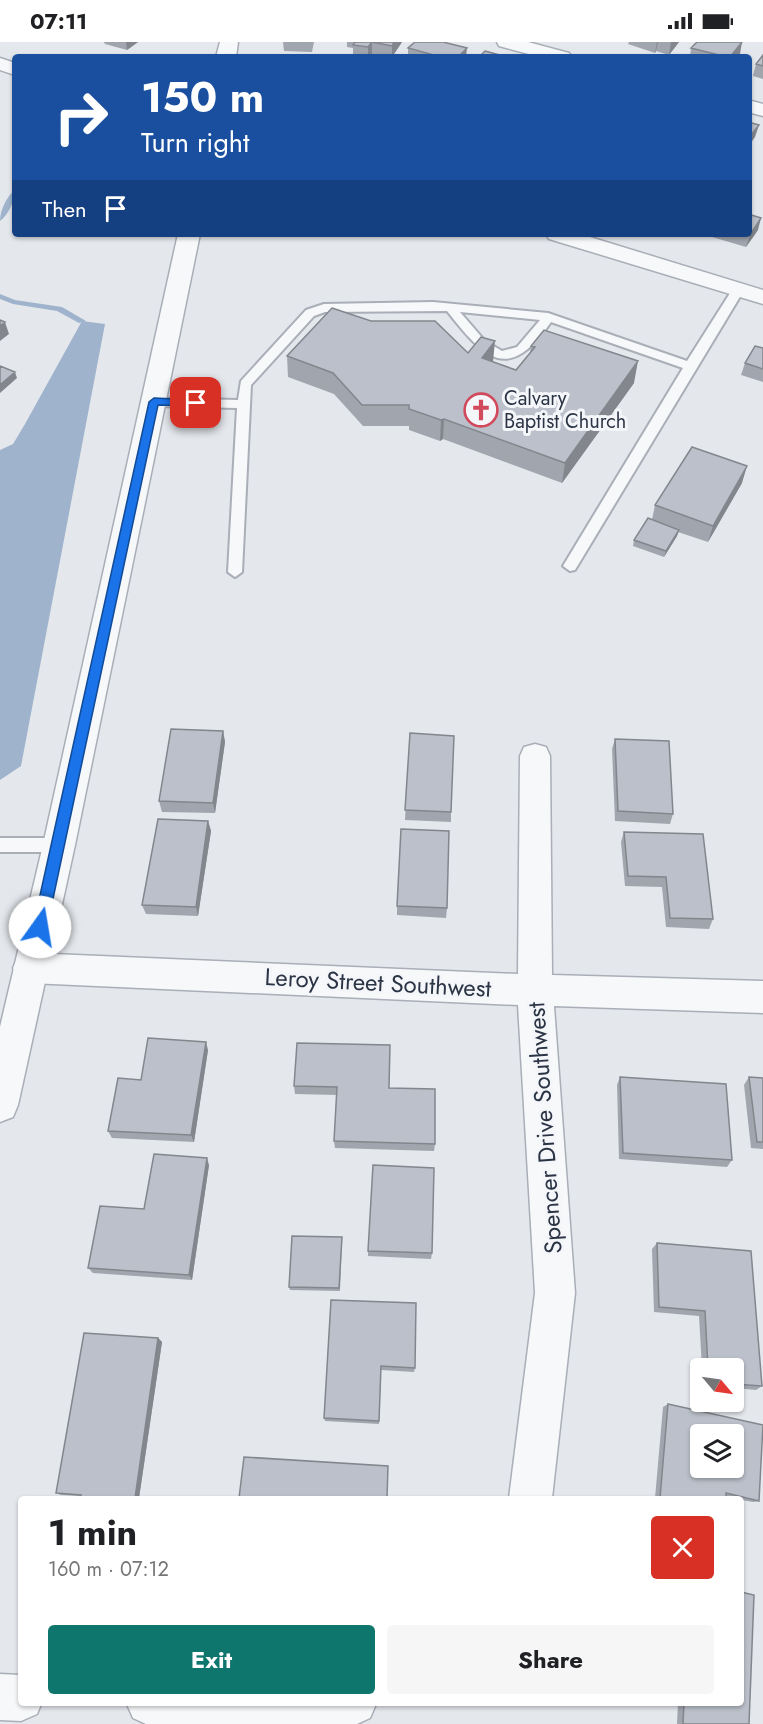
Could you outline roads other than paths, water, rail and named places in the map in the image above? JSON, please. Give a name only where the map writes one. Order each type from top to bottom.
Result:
[{"type":"street","points":[[506,42],[551,54]]},
{"type":"street","points":[[0,1105],[59,845],[188,237]]},
{"type":"street","points":[[567,237],[763,297]]},
{"type":"street","name":"Spencer Drive Southwest","points":[[530,1496],[555,1293],[535,990],[535,756]]},
{"type":"street","name":"Leroy Street Southwest","points":[[30,968],[535,990],[763,997]]},
{"type":"street","points":[[0,1697],[18,1698]]},
{"type":"street","points":[[250,1706],[301,1708],[319,1706]]},
{"type":"lane","points":[[570,566],[738,290]]},
{"type":"lane","points":[[235,572],[245,384],[310,313],[324,308],[451,308],[548,317],[690,366]]},
{"type":"lane","points":[[451,308],[484,348],[507,354],[518,352],[526,345],[548,317]]},
{"type":"lane","points":[[154,402],[244,404]]},
{"type":"lane","points":[[0,845],[59,845]]},
{"type":"water","points":[[82,321],[105,324],[21,766],[0,780],[0,450],[13,444]]},
{"type":"waterway","points":[[0,219],[12,197]]},
{"type":"waterway","points":[[0,296],[13,302],[59,309],[82,321]]},
{"type":"place","name":"Calvary Baptist Church","points":[[481,410]]}]
